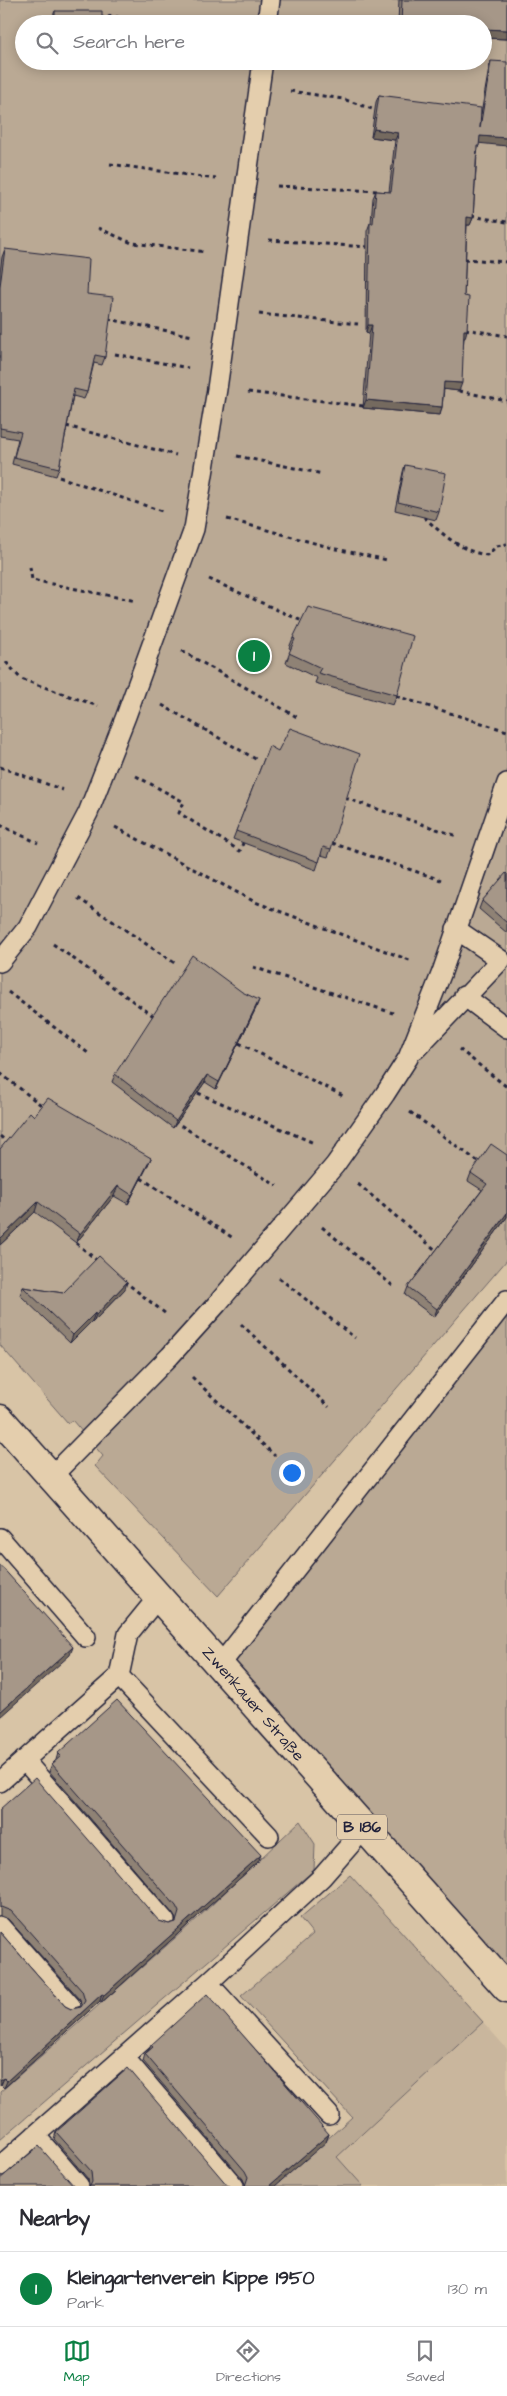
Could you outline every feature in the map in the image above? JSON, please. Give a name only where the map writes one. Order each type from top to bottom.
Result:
[{"type":"main road","name":"Zwenkauer Straße","points":[[0,1420],[52,1476],[507,1988]]},
{"type":"lane","points":[[268,15],[270,0]]},
{"type":"lane","points":[[0,962],[28,927],[91,807],[182,565],[197,514],[224,342],[262,70]]},
{"type":"lane","points":[[52,1476],[170,1356],[217,1304],[337,1161],[385,1094],[426,1027],[456,930],[487,846],[507,784]]},
{"type":"lane","points":[[426,1027],[464,996],[501,960],[456,930]]},
{"type":"lane","points":[[464,996],[507,1028]]},
{"type":"lane","points":[[220,1665],[507,1300]]},
{"type":"lane","points":[[0,1538],[86,1637]]},
{"type":"lane","points":[[0,1782],[119,1676],[128,1634],[158,1596]]},
{"type":"lane","points":[[119,1676],[269,1836]]},
{"type":"lane","points":[[24,1760],[165,1922]]},
{"type":"lane","points":[[0,2166],[208,1983],[322,1877],[364,1829]]},
{"type":"lane","points":[[0,1926],[71,2006]]},
{"type":"lane","points":[[208,1983],[329,2115]]},
{"type":"lane","points":[[124,2057],[234,2186]]},
{"type":"lane","points":[[34,2135],[78,2186]]},
{"type":"path","points":[[260,87],[343,99],[375,110]]},
{"type":"path","points":[[110,164],[246,183],[379,191]]},
{"type":"path","points":[[471,216],[507,222]]},
{"type":"path","points":[[98,228],[132,243],[236,255]]},
{"type":"path","points":[[239,236],[367,247]]},
{"type":"path","points":[[464,259],[507,262]]},
{"type":"path","points":[[228,311],[358,324]]},
{"type":"path","points":[[108,319],[224,342]]},
{"type":"path","points":[[465,330],[507,336]]},
{"type":"path","points":[[115,354],[218,381],[364,406]]},
{"type":"path","points":[[459,391],[507,401]]},
{"type":"path","points":[[66,426],[206,455],[222,454],[323,474]]},
{"type":"path","points":[[59,476],[180,517],[197,514],[386,560]]},
{"type":"path","points":[[424,517],[443,534],[474,553],[487,555],[497,546],[507,544]]},
{"type":"path","points":[[182,565],[302,621]]},
{"type":"path","points":[[30,567],[32,580],[166,609]]},
{"type":"path","points":[[156,636],[297,717]]},
{"type":"path","points":[[6,662],[21,679],[126,716]]},
{"type":"path","points":[[135,690],[260,761]]},
{"type":"path","points":[[396,696],[507,731]]},
{"type":"path","points":[[108,762],[184,802],[180,813],[240,851],[243,843]]},
{"type":"path","points":[[0,767],[91,807],[255,902],[442,972]]},
{"type":"path","points":[[344,792],[342,797],[487,846]]},
{"type":"path","points":[[0,825],[68,854]]},
{"type":"path","points":[[332,843],[470,891]]},
{"type":"path","points":[[55,878],[65,889],[176,964]]},
{"type":"path","points":[[28,927],[154,1017]]},
{"type":"path","points":[[253,967],[426,1027],[507,1087]]},
{"type":"path","points":[[7,992],[88,1053]]},
{"type":"path","points":[[239,1043],[351,1100],[370,1114]]},
{"type":"path","points":[[0,1073],[45,1108]]},
{"type":"path","points":[[198,1093],[322,1147],[438,1252]]},
{"type":"path","points":[[385,1094],[480,1163]]},
{"type":"path","points":[[174,1121],[300,1206],[393,1286]]},
{"type":"path","points":[[0,1136],[14,1148]]},
{"type":"path","points":[[142,1178],[240,1242],[268,1269],[355,1338]]},
{"type":"path","points":[[76,1243],[107,1267]]},
{"type":"path","points":[[122,1279],[190,1334]]},
{"type":"path","points":[[217,1304],[329,1407]]},
{"type":"path","points":[[170,1356],[275,1456]]},
{"type":"shaded area","points":[[0,0],[507,0],[507,1260],[218,1596],[95,1466],[103,1456],[72,1420],[68,1423],[0,1345]]},
{"type":"shaded area","points":[[507,1300],[507,1988],[220,1665]]},
{"type":"shaded area","points":[[300,1821],[315,1844],[314,1870],[0,2140],[0,2092],[199,1917]]},
{"type":"shaded area","points":[[350,1875],[483,2022],[337,2157],[363,2186],[275,2186],[352,2117],[241,1996],[313,1934],[300,1918]]},
{"type":"shaded area","points":[[483,2022],[507,2049],[507,2186],[363,2186],[336,2158]]},
{"type":"building","points":[[402,0],[507,0],[507,30],[492,29],[492,15],[401,15]]},
{"type":"building","points":[[55,11],[102,11],[102,15],[55,15]]},
{"type":"building","points":[[492,61],[507,62],[507,138],[480,136],[479,146],[477,146],[473,218],[467,217],[464,296],[469,297],[467,330],[464,330],[462,383],[444,382],[442,407],[366,400],[372,325],[368,325],[370,223],[373,223],[376,191],[391,192],[398,133],[374,129],[379,95],[481,108],[480,128],[490,70],[492,70]]},
{"type":"building","points":[[5,249],[89,259],[87,294],[113,297],[105,357],[95,355],[87,392],[74,389],[59,468],[14,457],[21,432],[0,428],[0,286]]},
{"type":"building","points":[[405,465],[446,473],[439,512],[398,502]]},
{"type":"building","points":[[308,607],[413,636],[397,695],[318,673],[321,668],[289,653],[295,639],[293,638]]},
{"type":"building","points":[[290,728],[360,754],[331,849],[323,847],[319,862],[236,831],[269,746],[278,751]]},
{"type":"building","points":[[507,874],[507,923],[482,901]]},
{"type":"building","points":[[192,955],[242,992],[259,1000],[219,1082],[207,1075],[176,1121],[115,1074]]},
{"type":"building","points":[[48,1098],[151,1158],[132,1195],[118,1186],[80,1234],[38,1202],[0,1239],[0,1149],[30,1112],[34,1116]]},
{"type":"building","points":[[491,1144],[507,1155],[507,1213],[437,1309],[408,1287],[487,1184],[471,1173]]},
{"type":"building","points":[[99,1256],[127,1282],[96,1315],[95,1313],[73,1335],[23,1287],[63,1293]]},
{"type":"building","points":[[0,1565],[73,1647],[0,1712]]},
{"type":"building","points":[[117,1700],[261,1855],[104,1995],[102,1994],[7,2081],[4,2078],[0,2081],[0,1932],[65,2006],[71,2009],[81,2007],[85,2001],[82,1991],[11,1911],[0,1908],[0,1809],[35,1778],[159,1921],[169,1924],[176,1922],[179,1912],[176,1906],[52,1764],[61,1756],[58,1753]]},
{"type":"building","points":[[207,1994],[329,2134],[269,2186],[245,2186],[248,2177],[245,2171],[145,2054],[153,2047],[151,2045]]},
{"type":"building","points":[[128,2068],[228,2186],[90,2186],[92,2182],[91,2171],[56,2132]]},
{"type":"building","points":[[39,2146],[74,2186],[0,2186],[0,2179]]},
{"type":"place","name":"Kleingartenverein Kippe 1950","points":[[254,656]]}]
